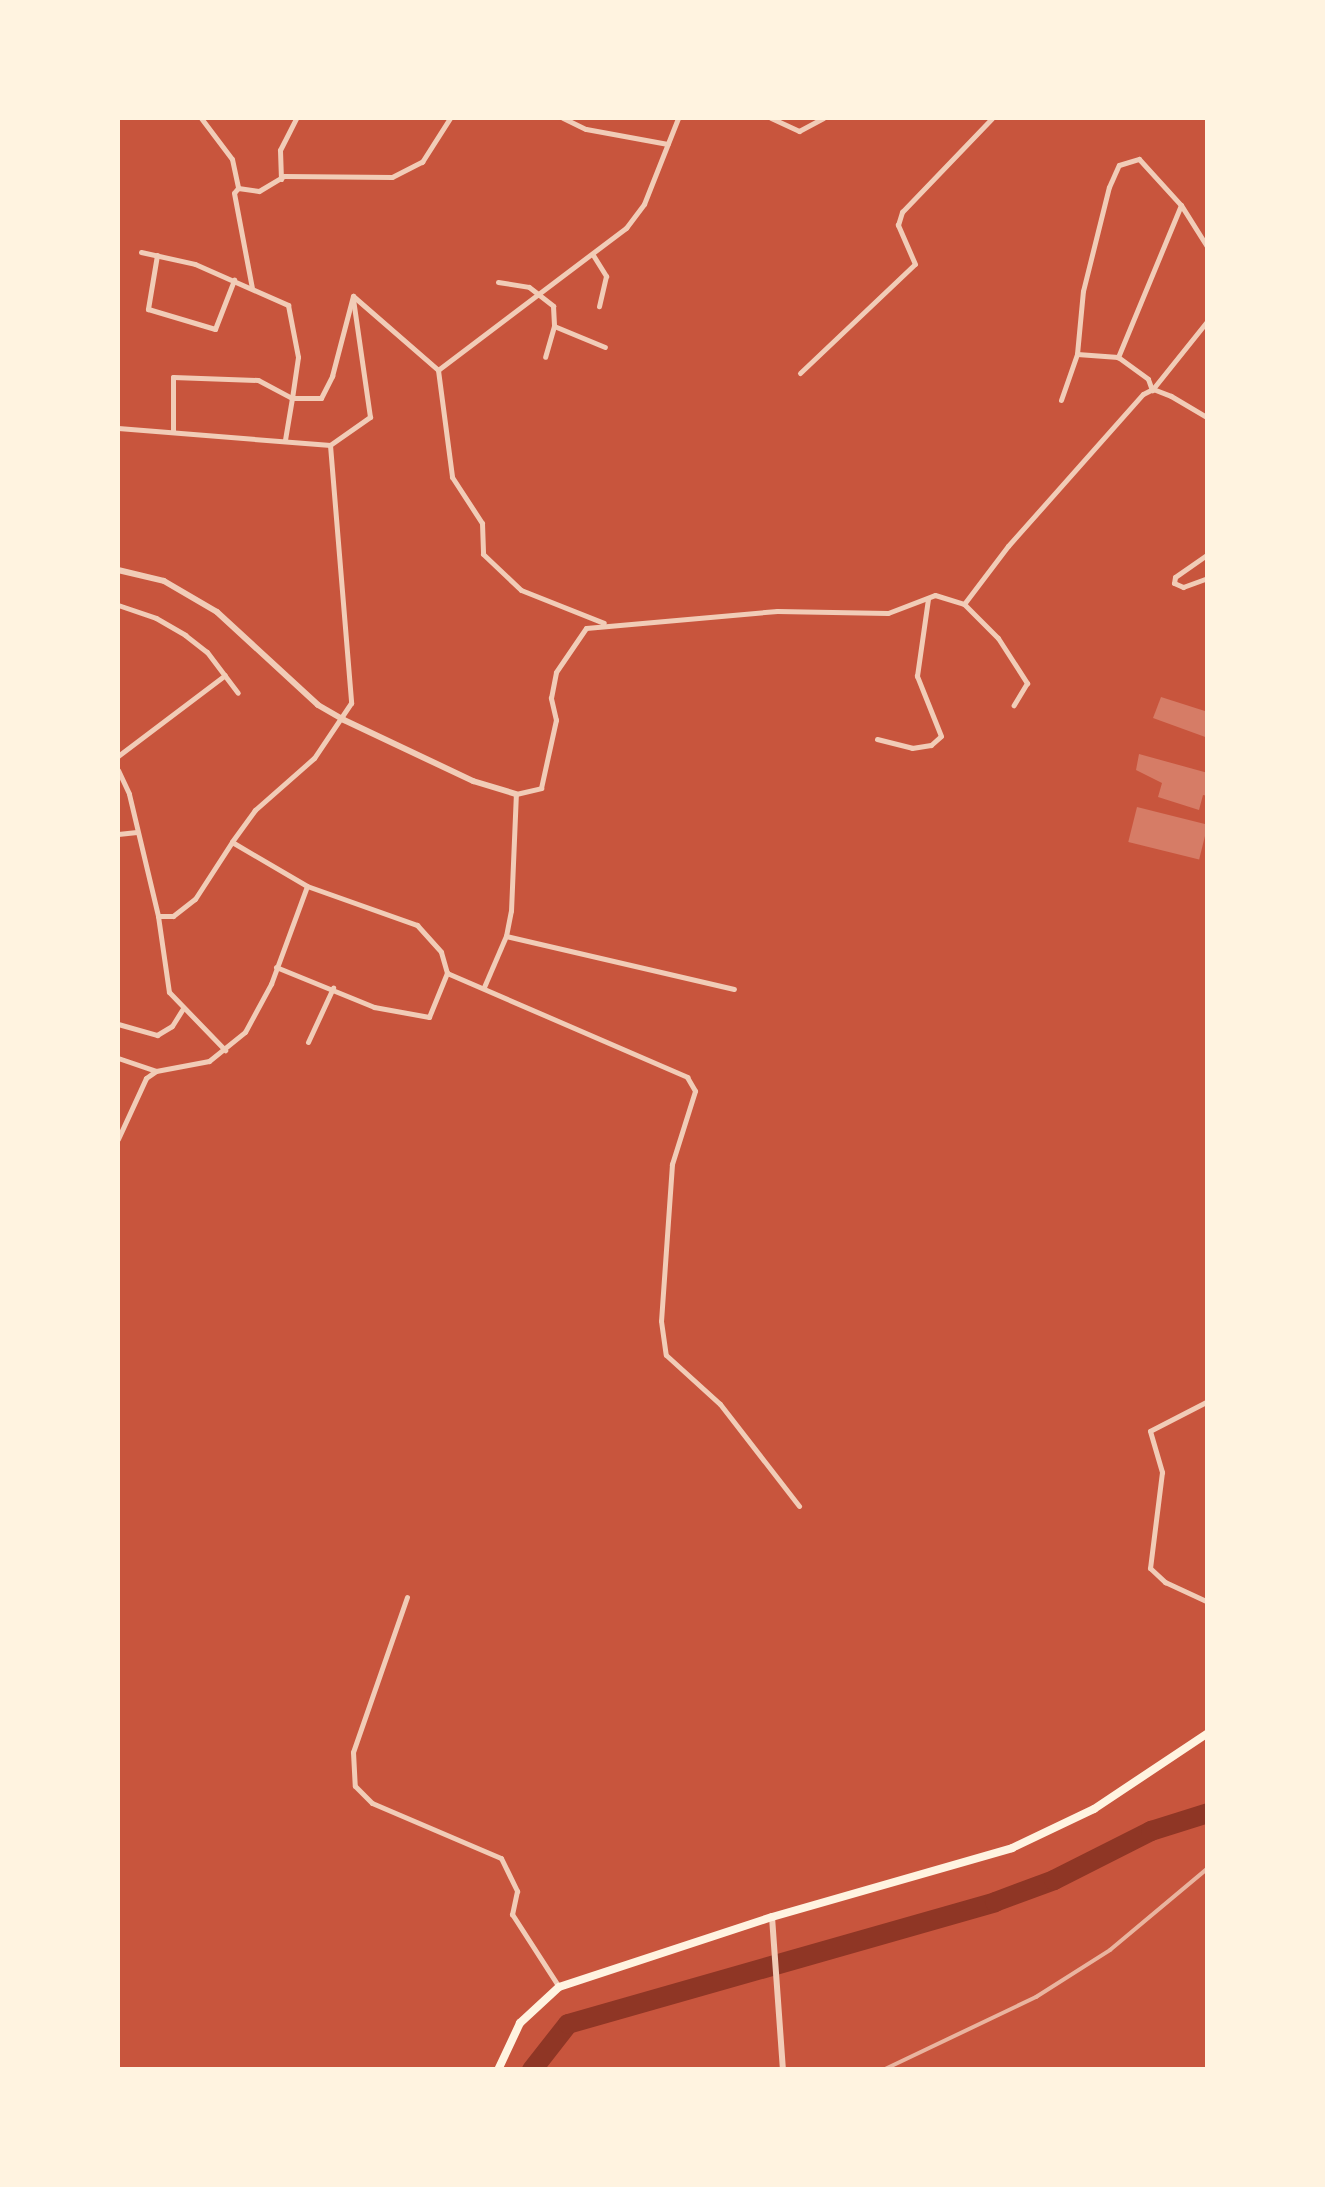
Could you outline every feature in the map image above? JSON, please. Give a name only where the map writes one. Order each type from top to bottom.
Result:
[{"type":"main road","points":[[498,2070],[520,2022],[559,1987],[772,1917],[1012,1848],[1094,1809],[1208,1733]]},
{"type":"street","points":[[201,118],[225,144],[238,188]]},
{"type":"street","points":[[281,179],[280,150],[296,118]]},
{"type":"street","points":[[238,188],[259,190],[281,179],[392,177],[422,162],[450,118]]},
{"type":"street","points":[[563,118],[586,129],[668,144]]},
{"type":"street","points":[[438,370],[626,228],[644,204],[678,118]]},
{"type":"street","points":[[771,118],[799,131],[823,118]]},
{"type":"street","points":[[800,374],[915,264],[916,256],[898,224],[902,212],[992,118]]},
{"type":"street","points":[[1062,400],[1077,354],[1083,291],[1109,186],[1119,166],[1140,160],[1181,204],[1208,248]]},
{"type":"street","points":[[238,188],[234,193],[252,288]]},
{"type":"street","points":[[1118,356],[1181,204]]},
{"type":"street","points":[[141,252],[234,280],[288,305],[298,357],[285,440]]},
{"type":"street","points":[[157,255],[148,309],[214,329],[234,280]]},
{"type":"street","points":[[594,255],[606,276],[599,306]]},
{"type":"street","points":[[498,282],[528,286],[553,306],[554,326],[545,358]]},
{"type":"street","points":[[173,433],[174,377],[258,380],[292,398],[322,398],[332,376],[352,296]]},
{"type":"street","points":[[352,296],[438,370],[452,476],[482,523],[482,554],[520,590],[607,624]]},
{"type":"street","points":[[118,428],[330,446],[370,418],[352,296]]},
{"type":"street","points":[[964,604],[1041,507],[1152,390],[1208,320]]},
{"type":"street","points":[[554,326],[605,347]]},
{"type":"street","points":[[1077,354],[1118,356],[1148,379],[1152,390],[1208,418]]},
{"type":"street","points":[[158,916],[173,916],[195,899],[255,810],[314,758],[344,720],[351,703],[330,446]]},
{"type":"street","points":[[1208,554],[1175,577],[1174,583],[1183,587],[1208,578]]},
{"type":"street","points":[[118,570],[164,582],[217,612],[318,705],[344,720],[473,781],[516,794],[541,788],[556,720],[551,698],[556,672],[586,628],[607,624],[777,610],[888,613],[935,594],[964,604],[998,638],[1027,683],[1014,705]]},
{"type":"street","points":[[877,740],[912,748],[931,745],[941,736],[917,676],[929,598]]},
{"type":"street","points":[[118,605],[156,618],[186,635],[238,692]]},
{"type":"street","points":[[118,756],[225,675]]},
{"type":"street","points":[[118,770],[129,794],[158,916],[168,992],[182,1010],[204,1023],[226,1050]]},
{"type":"street","points":[[484,988],[506,936],[516,794]]},
{"type":"street","points":[[118,834],[138,832]]},
{"type":"street","points":[[232,842],[307,886],[417,925],[441,952],[447,973],[429,1017],[374,1007],[276,967]]},
{"type":"street","points":[[118,1139],[146,1078],[156,1072],[197,1065],[226,1050],[245,1032],[276,967],[307,886]]},
{"type":"street","points":[[506,936],[734,989]]},
{"type":"street","points":[[447,973],[687,1077],[694,1091],[672,1164],[661,1321],[666,1355],[720,1404],[799,1506]]},
{"type":"street","points":[[308,1042],[333,988]]},
{"type":"street","points":[[118,1024],[157,1035],[172,1026],[182,1010]]},
{"type":"street","points":[[118,1058],[156,1072]]},
{"type":"street","points":[[118,1118],[128,1122]]},
{"type":"street","points":[[1208,1401],[1150,1432],[1162,1472],[1150,1568],[1165,1582],[1208,1602]]},
{"type":"street","points":[[407,1598],[353,1752],[355,1786],[372,1804],[501,1858],[517,1891],[512,1914],[559,1987]]},
{"type":"street","points":[[772,1917],[783,2070]]},
{"type":"building","points":[[1161,697],[1208,712],[1208,738],[1153,718]]},
{"type":"building","points":[[1139,754],[1208,773],[1208,796],[1203,795],[1199,810],[1158,797],[1162,783],[1136,770]]},
{"type":"building","points":[[1137,807],[1208,825],[1199,860],[1128,842]]},
{"type":"waterway","points":[[532,2070],[568,2024],[995,1902],[1054,1880],[1151,1831],[1208,1813]]},
{"type":"railway","points":[[883,2070],[1036,1997],[1110,1950],[1208,1868]]}]
